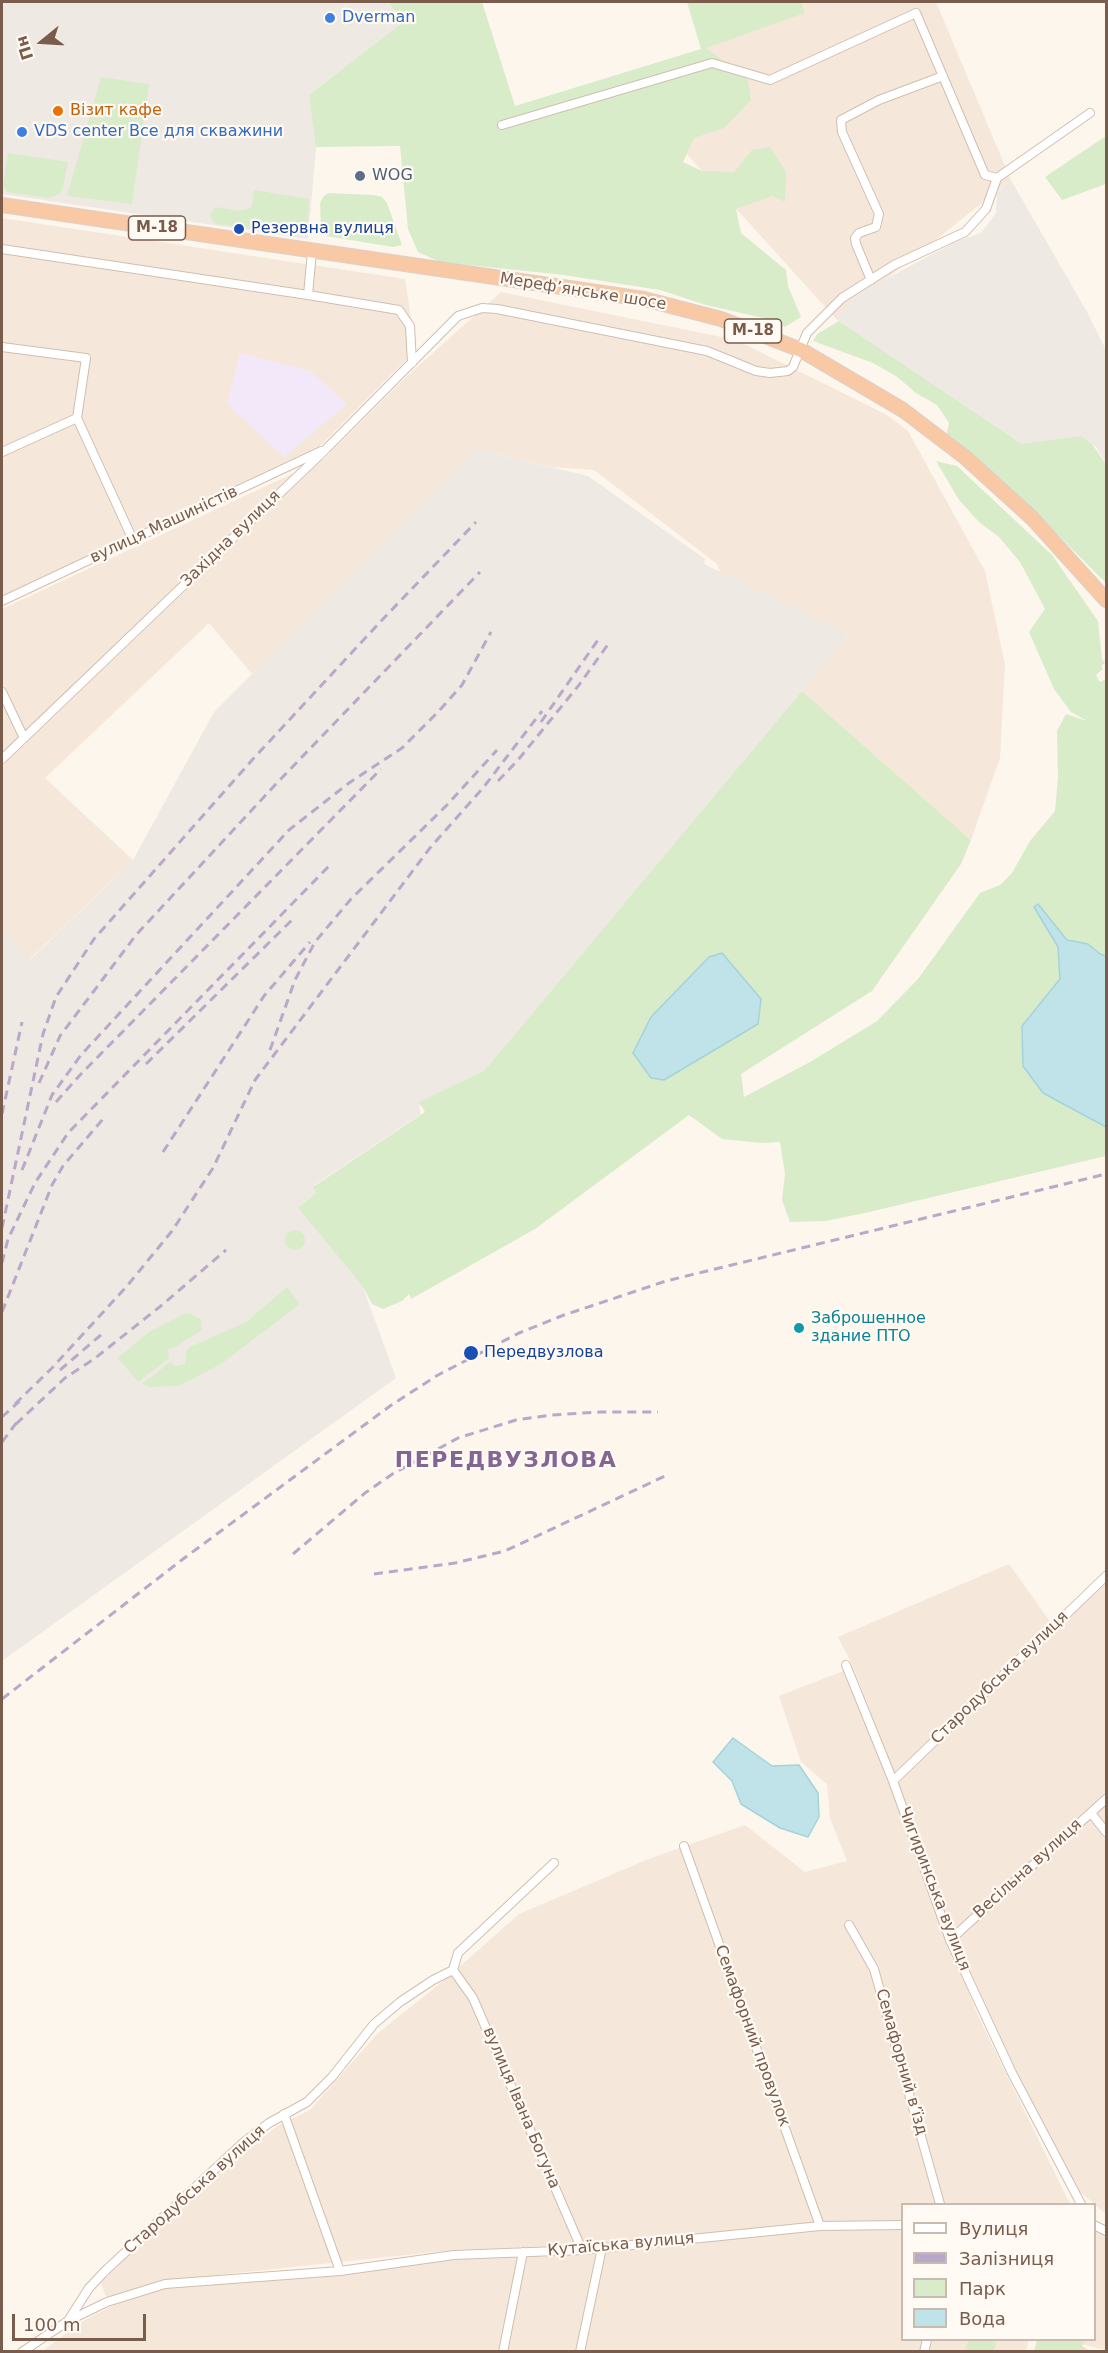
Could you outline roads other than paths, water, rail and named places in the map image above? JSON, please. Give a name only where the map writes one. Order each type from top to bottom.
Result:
[{"type":"highway","name":"Мереф’янське шосе","points":[[2,205],[644,299],[721,319],[801,350],[903,410],[966,458],[1032,518],[1107,600]]},
{"type":"street","points":[[502,125],[712,63],[770,80],[916,13],[985,175],[996,178]]},
{"type":"street","points":[[871,280],[855,238],[859,233],[876,227],[879,214],[842,132],[841,120],[879,100],[943,76]]},
{"type":"street","points":[[801,350],[807,333],[842,297],[894,265],[965,232],[986,208],[996,178],[1090,113]]},
{"type":"street","points":[[2,249],[399,310],[410,326],[412,363]]},
{"type":"street","points":[[308,295],[312,251]]},
{"type":"street","name":"Західна вулиця","points":[[2,759],[326,449],[458,316],[482,308],[496,309],[707,351],[739,365],[770,373],[788,371],[793,367],[801,350]]},
{"type":"street","points":[[2,347],[86,358],[77,418],[133,540]]},
{"type":"street","points":[[2,453],[77,418]]},
{"type":"street","name":"вулиця Машиністів","points":[[2,601],[326,449]]},
{"type":"street","points":[[2,692],[24,738]]},
{"type":"street","name":"Стародубська вулиця","points":[[893,1781],[1107,1576]]},
{"type":"street","name":"Чигиринська вулиця","points":[[846,1665],[893,1781],[950,1940],[1012,2073],[1080,2203]]},
{"type":"street","name":"Весільна вулиця","points":[[950,1940],[1107,1799]]},
{"type":"street","points":[[1091,1813],[1107,1832]]},
{"type":"street","name":"Семафорний провулок","points":[[684,1846],[820,2226]]},
{"type":"street","points":[[453,1970],[458,1953],[554,1863]]},
{"type":"street","name":"Семафорний в’їзд","points":[[849,1925],[874,1969],[939,2203]]},
{"type":"street","name":"Стародубська вулиця","points":[[22,2352],[68,2320],[89,2288],[159,2219],[244,2142],[284,2114],[308,2102],[332,2078],[374,2024],[433,1980],[453,1970]]},
{"type":"street","name":"вулиця Івана Богуна","points":[[453,1970],[474,1998],[582,2250]]},
{"type":"street","points":[[284,2114],[340,2271]]},
{"type":"street","name":"Кутаїська вулиця","points":[[68,2320],[107,2302],[165,2284],[340,2271],[454,2255],[582,2250],[820,2226],[901,2225]]},
{"type":"street","points":[[580,2352],[602,2248]]},
{"type":"street","points":[[503,2352],[523,2252]]},
{"type":"water","points":[[1038,904],[1067,940],[1088,944],[1106,956],[1106,1127],[1043,1093],[1023,1066],[1022,1026],[1060,979],[1058,947],[1034,907]]},
{"type":"water","points":[[722,953],[761,999],[758,1024],[664,1080],[651,1078],[633,1053],[651,1017],[709,957]]},
{"type":"water","points":[[733,1738],[772,1766],[799,1765],[818,1793],[819,1817],[808,1837],[780,1828],[741,1804],[732,1781],[713,1762]]},
{"type":"railway","points":[[2,1228],[43,1034],[56,997],[94,939],[253,759],[476,522]]},
{"type":"railway","points":[[39,1083],[60,1036],[136,935],[275,785],[480,572]]},
{"type":"railway","points":[[22,1170],[52,1095],[81,1055],[289,830],[349,783],[402,748],[438,712],[462,685],[491,632]]},
{"type":"railway","points":[[541,722],[600,637]]},
{"type":"railway","points":[[498,781],[579,685],[609,643]]},
{"type":"railway","points":[[15,1404],[52,1368],[127,1286],[172,1231],[213,1168],[255,1080],[430,848],[483,788],[542,711]]},
{"type":"railway","points":[[270,1050],[295,980],[315,942],[351,899],[447,805],[497,750]]},
{"type":"railway","points":[[56,1102],[381,769]]},
{"type":"railway","points":[[2,1263],[8,1239],[35,1183],[68,1133],[331,864]]},
{"type":"railway","points":[[146,1064],[295,917]]},
{"type":"railway","points":[[163,1152],[264,996],[310,942]]},
{"type":"railway","points":[[2,1114],[22,1022]]},
{"type":"railway","points":[[2,1312],[52,1185],[63,1166],[103,1119]]},
{"type":"railway","points":[[2,1699],[183,1559],[390,1406],[438,1375],[519,1333],[564,1315],[666,1281],[1106,1174]]},
{"type":"railway","points":[[16,1424],[65,1378],[94,1359],[162,1305],[226,1250]]},
{"type":"railway","points":[[60,1370],[102,1334]]},
{"type":"railway","points":[[2,1417],[22,1399]]},
{"type":"railway","points":[[293,1554],[365,1493],[394,1473],[458,1438],[516,1420],[551,1415],[658,1412]]},
{"type":"railway","points":[[2,1442],[20,1418]]},
{"type":"railway","points":[[374,1574],[455,1563],[505,1551],[665,1476]]},
{"type":"place","name":"Dverman","points":[[330,18]]},
{"type":"place","name":"Візит кафе","points":[[58,111]]},
{"type":"place","name":"VDS center Все для скважини","points":[[22,132]]},
{"type":"place","name":"WOG","points":[[360,176]]},
{"type":"place","name":"Резервна вулиця","points":[[239,229]]},
{"type":"place","name":"Заброшенное здание ПТО","points":[[799,1328]]},
{"type":"place","name":"Передвузлова","points":[[471,1353]]},
{"type":"district","name":"ПЕРЕДВУЗЛОВА","points":[[506,1461]]}]
